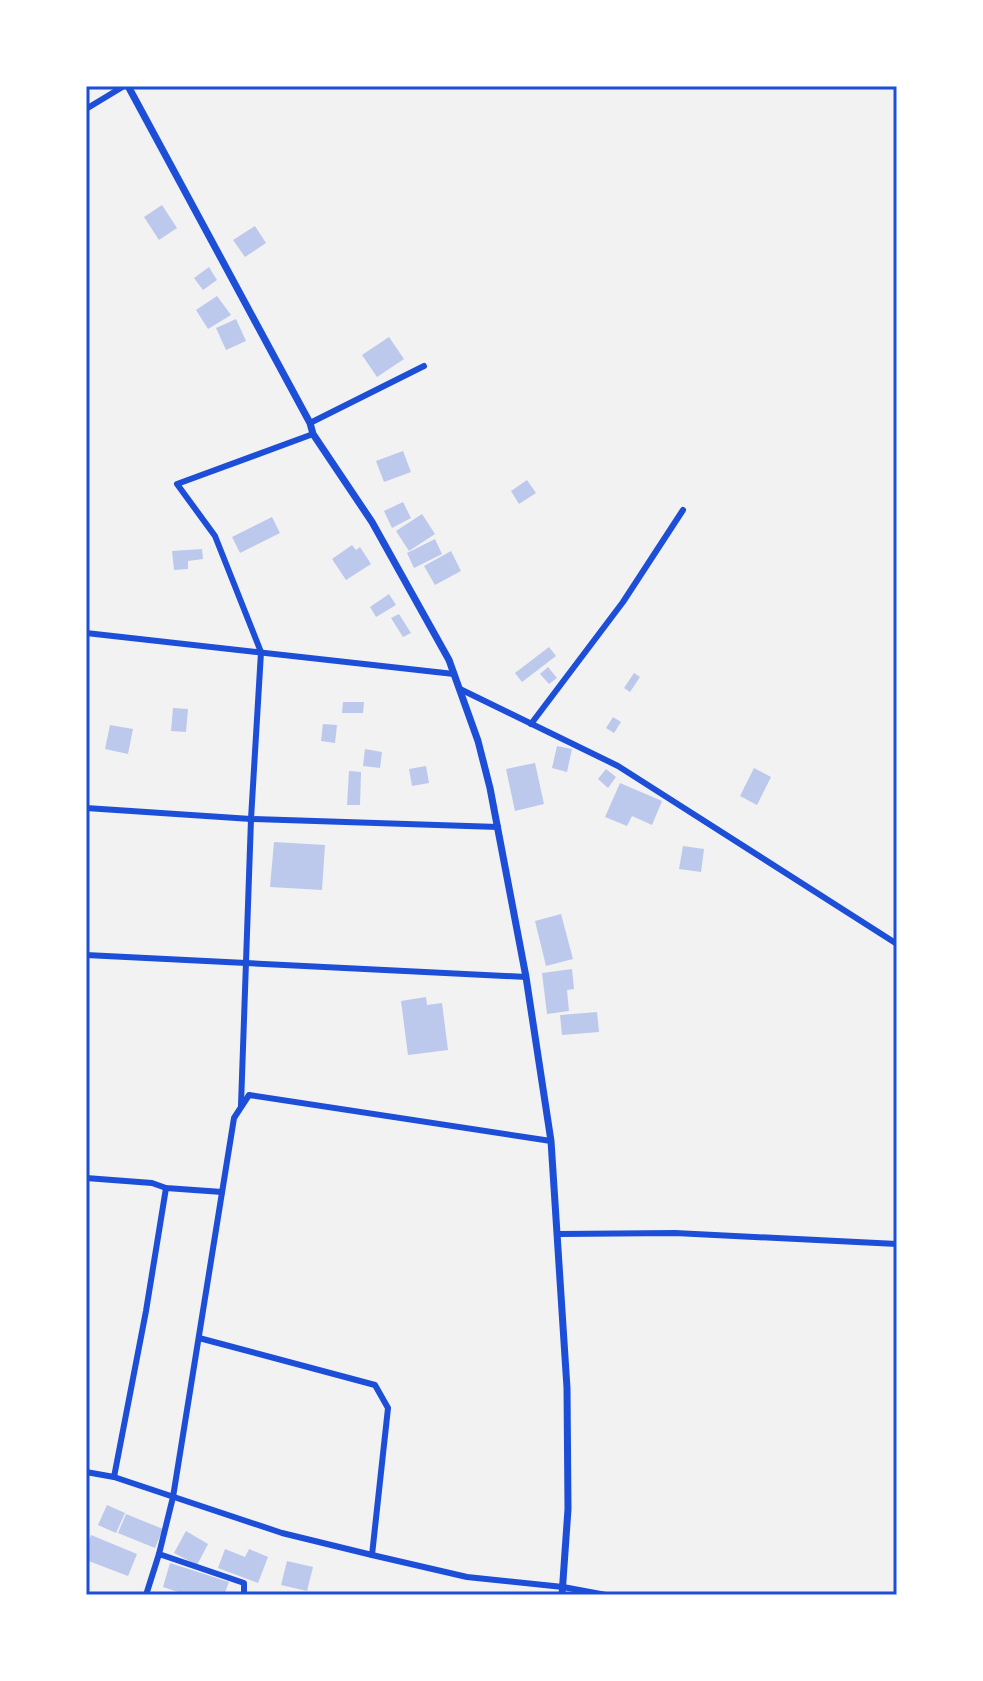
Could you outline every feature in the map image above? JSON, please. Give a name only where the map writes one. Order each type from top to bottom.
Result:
[{"type":"street","points":[[86,109],[126,86],[310,423],[313,434],[372,522],[449,660],[478,741],[498,827],[526,977],[551,1141],[567,1388],[568,1509],[563,1591]]},
{"type":"street","points":[[310,423],[424,366]]},
{"type":"street","points":[[241,1108],[251,819],[261,652],[215,536],[177,484],[313,434]]},
{"type":"street","points":[[531,724],[623,602],[683,510]]},
{"type":"street","points":[[86,633],[454,674]]},
{"type":"street","points":[[460,689],[618,766],[897,944]]},
{"type":"street","points":[[86,808],[251,819],[498,827]]},
{"type":"street","points":[[86,955],[526,977]]},
{"type":"street","points":[[146,1595],[173,1497],[234,1118],[249,1095],[551,1141]]},
{"type":"street","points":[[86,1178],[222,1192]]},
{"type":"street","points":[[114,1477],[166,1188]]},
{"type":"street","points":[[559,1234],[675,1233],[897,1244]]},
{"type":"street","points":[[199,1338],[375,1385],[388,1408],[372,1555]]},
{"type":"street","points":[[86,1472],[114,1477],[282,1533],[372,1555],[467,1577],[606,1595]]},
{"type":"street","points":[[159,1554],[244,1583],[244,1595]]},
{"type":"building","points":[[162,205],[177,228],[159,240],[144,217]]},
{"type":"building","points":[[255,226],[266,243],[245,257],[233,240]]},
{"type":"building","points":[[209,267],[217,280],[203,290],[194,278]]},
{"type":"building","points":[[217,296],[231,315],[208,329],[196,310]]},
{"type":"building","points":[[236,319],[246,341],[226,350],[216,328]]},
{"type":"building","points":[[389,337],[404,359],[377,377],[362,355]]},
{"type":"building","points":[[403,451],[411,472],[384,482],[376,461]]},
{"type":"building","points":[[527,480],[536,493],[519,504],[511,491]]},
{"type":"building","points":[[403,502],[411,518],[392,528],[384,511]]},
{"type":"building","points":[[422,514],[435,534],[409,551],[396,531]]},
{"type":"building","points":[[272,517],[280,533],[240,553],[232,537]]},
{"type":"building","points":[[435,539],[442,554],[414,568],[407,553]]},
{"type":"building","points":[[352,545],[356,550],[360,547],[371,564],[346,580],[332,559]]},
{"type":"building","points":[[202,549],[203,559],[188,561],[188,569],[174,570],[172,551]]},
{"type":"building","points":[[451,551],[461,571],[435,585],[424,566]]},
{"type":"building","points":[[389,594],[396,605],[376,617],[370,607]]},
{"type":"building","points":[[399,614],[411,633],[403,637],[391,618]]},
{"type":"building","points":[[549,647],[556,656],[522,682],[515,673]]},
{"type":"building","points":[[548,667],[557,678],[549,684],[540,674]]},
{"type":"building","points":[[634,673],[640,677],[630,692],[624,688]]},
{"type":"building","points":[[343,702],[364,702],[363,713],[342,713]]},
{"type":"building","points":[[173,708],[188,709],[186,732],[171,731]]},
{"type":"building","points":[[613,717],[621,722],[614,733],[606,728]]},
{"type":"building","points":[[323,724],[337,725],[335,743],[321,741]]},
{"type":"building","points":[[110,725],[133,729],[128,754],[105,749]]},
{"type":"building","points":[[557,746],[572,749],[567,772],[552,768]]},
{"type":"building","points":[[365,749],[382,752],[380,768],[363,766]]},
{"type":"building","points":[[535,763],[544,804],[515,811],[506,769]]},
{"type":"building","points":[[426,766],[429,783],[412,786],[409,769]]},
{"type":"building","points":[[754,768],[771,777],[757,805],[740,796]]},
{"type":"building","points":[[606,769],[616,777],[608,788],[598,779]]},
{"type":"building","points":[[349,771],[361,772],[360,805],[347,805]]},
{"type":"building","points":[[620,783],[662,801],[652,825],[632,816],[627,826],[605,817]]},
{"type":"building","points":[[274,842],[325,845],[322,890],[270,887]]},
{"type":"building","points":[[683,846],[704,849],[701,872],[679,869]]},
{"type":"building","points":[[561,914],[573,959],[546,966],[535,921]]},
{"type":"building","points":[[572,969],[574,989],[567,990],[569,1011],[547,1014],[542,973]]},
{"type":"building","points":[[426,997],[427,1005],[442,1003],[448,1050],[408,1055],[401,1001]]},
{"type":"building","points":[[597,1012],[599,1032],[562,1035],[560,1015]]},
{"type":"building","points":[[107,1505],[125,1513],[116,1533],[98,1525]]},
{"type":"building","points":[[126,1514],[163,1529],[155,1548],[118,1533]]},
{"type":"building","points":[[186,1531],[208,1544],[197,1565],[174,1553]]},
{"type":"building","points":[[91,1535],[137,1554],[128,1576],[86,1560]]},
{"type":"building","points":[[225,1549],[245,1557],[249,1549],[268,1557],[258,1583],[218,1568]]},
{"type":"building","points":[[287,1561],[313,1567],[307,1591],[281,1585]]},
{"type":"building","points":[[170,1563],[229,1582],[224,1595],[187,1595],[163,1587]]}]
